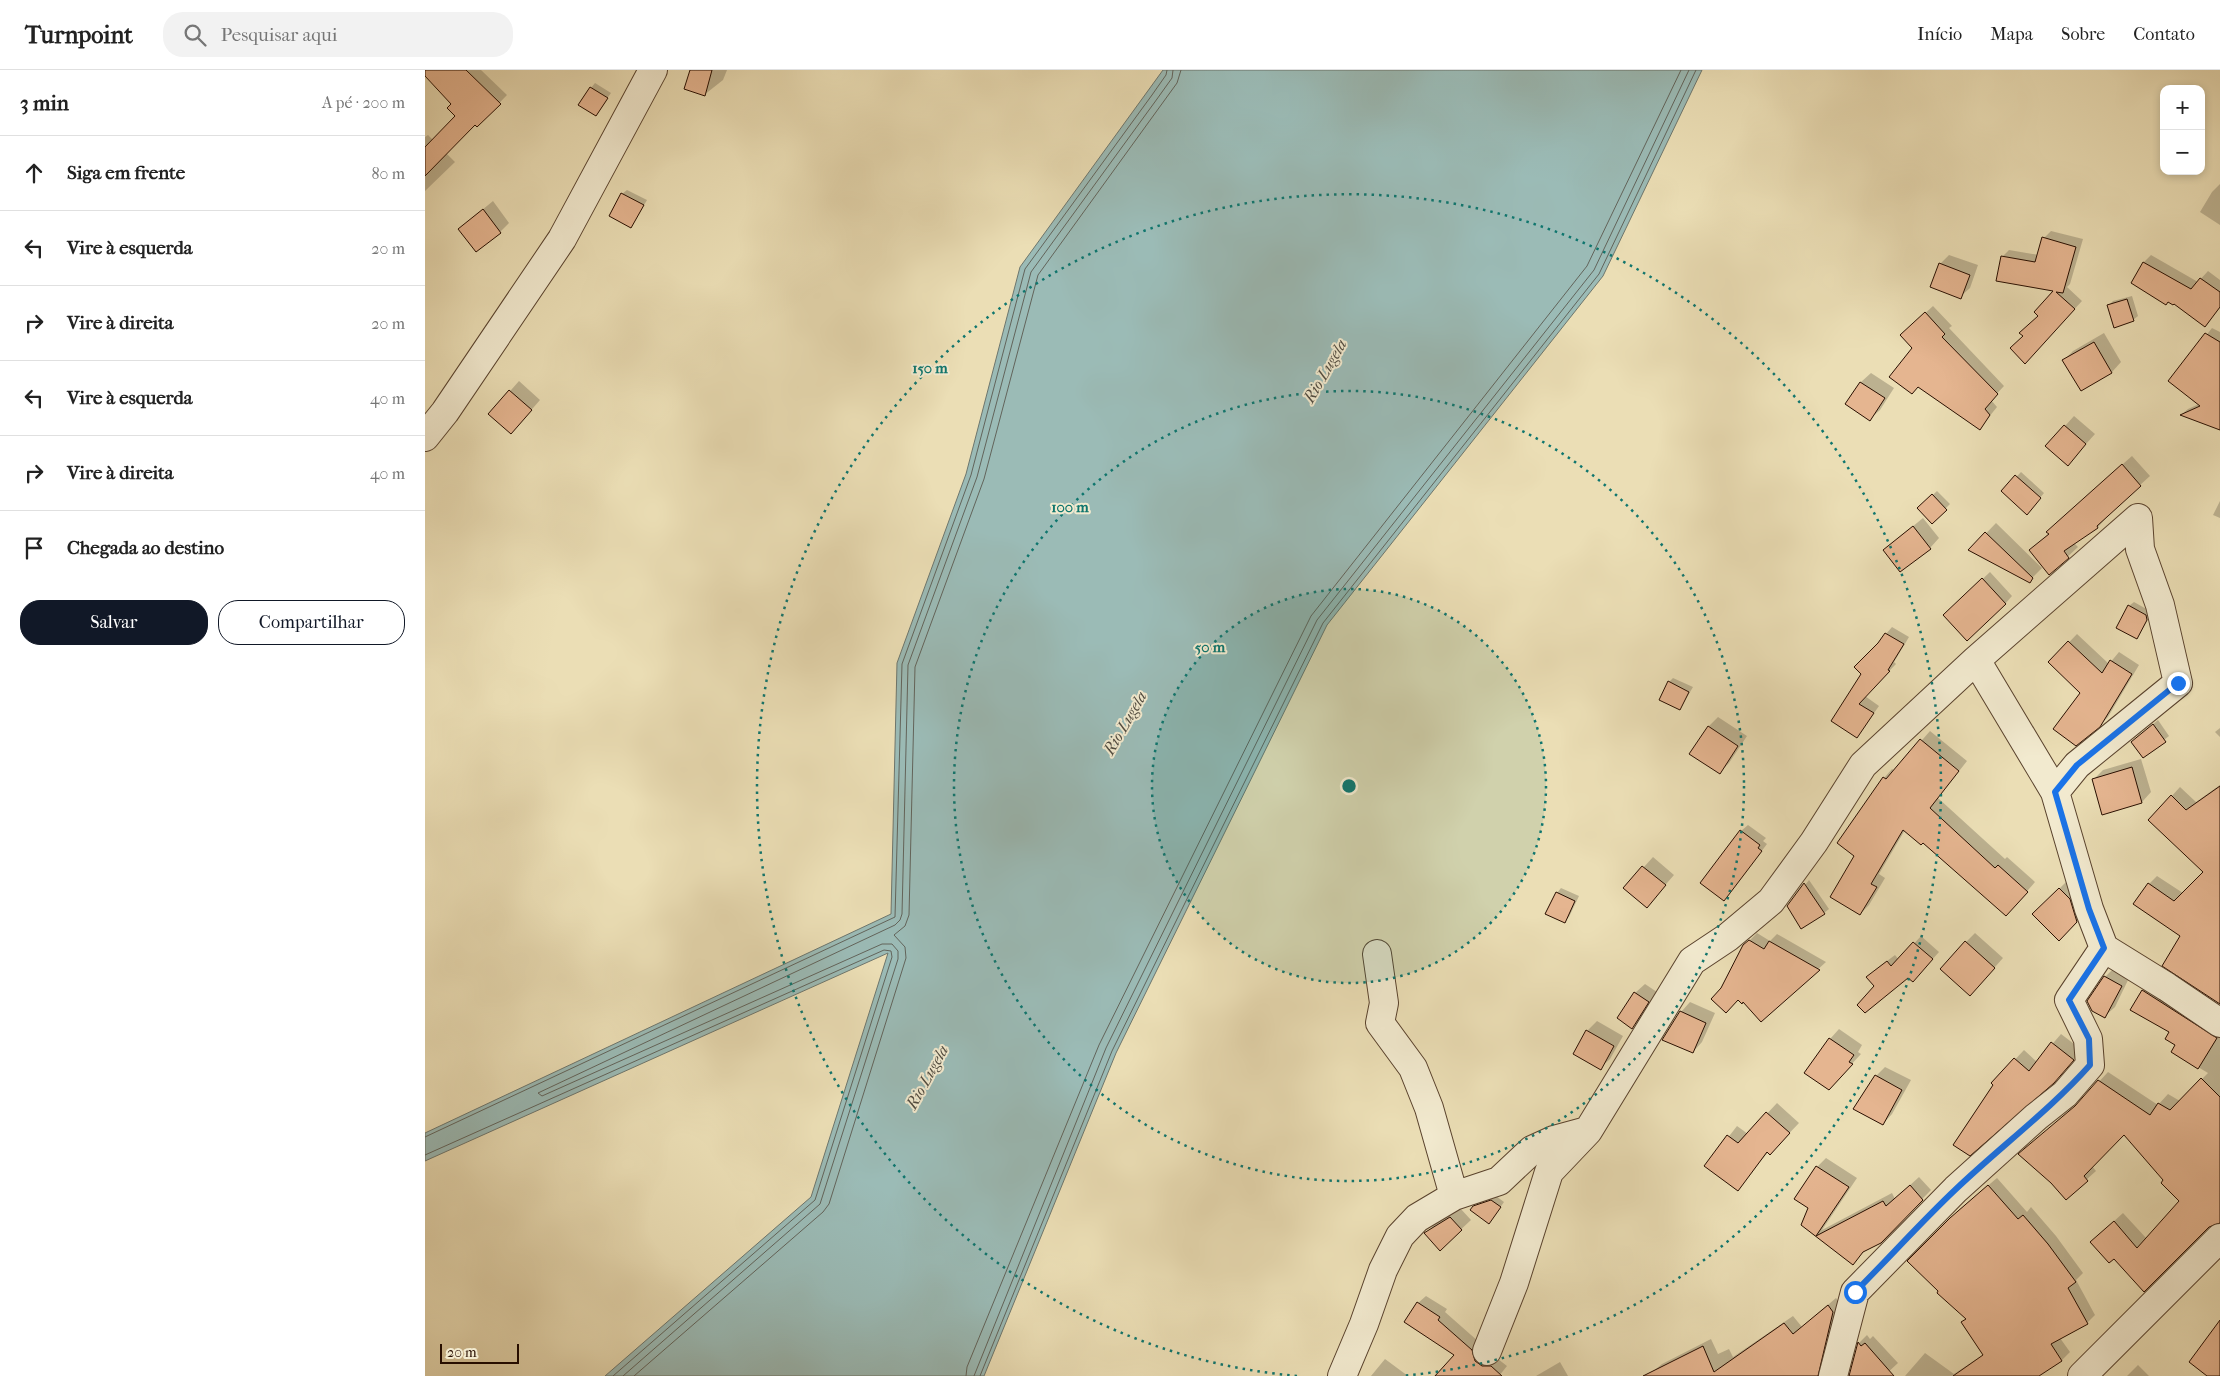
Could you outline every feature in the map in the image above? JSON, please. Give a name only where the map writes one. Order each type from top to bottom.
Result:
[{"type":"street","points":[[425,437],[445,412],[562,239],[653,70]]},
{"type":"street","points":[[1487,1351],[1514,1283],[1549,1172],[1587,1131],[1692,961],[1728,938],[1771,901],[1814,842],[1863,765],[1976,660],[2138,518],[2140,549],[2161,605],[2178,683],[2077,765],[2055,792]]},
{"type":"street","points":[[1976,660],[2055,792],[2089,909],[2104,948],[2220,1023]]},
{"type":"street","points":[[1833,1376],[1855,1292],[1955,1189],[2036,1117],[2065,1094],[2090,1065],[2089,1039],[2069,1000],[2104,948]]},
{"type":"street","points":[[1377,954],[1384,1003],[1380,1023],[1413,1068],[1429,1108],[1454,1196]]},
{"type":"street","points":[[1342,1376],[1364,1324],[1383,1270],[1400,1236],[1417,1218],[1454,1196],[1499,1181],[1532,1150],[1554,1140],[1587,1131]]},
{"type":"street","points":[[2082,1376],[2220,1238]]},
{"type":"water","name":"Rio Lugela","points":[[1163,70],[1702,70],[1603,276],[1327,625],[1116,1053],[984,1376],[605,1376],[811,1197],[888,953],[425,1161],[425,1133],[891,914],[897,663],[966,474],[1020,267]]},
{"type":"building","points":[[425,70],[466,70],[501,104],[477,127],[475,125],[425,176],[425,147],[455,116],[447,108],[451,104],[425,76]]},
{"type":"building","points":[[690,70],[712,70],[705,96],[684,89]]},
{"type":"building","points":[[590,87],[608,98],[596,116],[578,105]]},
{"type":"building","points":[[621,193],[644,205],[631,228],[609,216]]},
{"type":"building","points":[[483,209],[501,233],[476,252],[458,229]]},
{"type":"building","points":[[2042,237],[2076,247],[2063,293],[2056,292],[2075,309],[2025,364],[2010,348],[2023,336],[2019,333],[2038,316],[2034,312],[2053,291],[1996,281],[2001,256],[2035,262]]},
{"type":"building","points":[[2143,262],[2191,289],[2200,278],[2220,292],[2220,307],[2205,327],[2174,304],[2168,302],[2166,305],[2131,283]]},
{"type":"building","points":[[1939,263],[1970,275],[1961,299],[1930,287]]},
{"type":"building","points":[[2127,299],[2134,321],[2114,328],[2107,305]]},
{"type":"building","points":[[1925,312],[1945,334],[1942,337],[1998,394],[1985,409],[1990,415],[1980,430],[1918,387],[1912,394],[1889,377],[1912,348],[1900,335]]},
{"type":"building","points":[[2205,333],[2220,342],[2220,430],[2180,415],[2200,406],[2168,381]]},
{"type":"building","points":[[2094,342],[2112,373],[2081,391],[2062,360]]},
{"type":"building","points":[[1860,382],[1885,398],[1870,421],[1845,404]]},
{"type":"building","points":[[509,390],[532,410],[511,434],[488,414]]},
{"type":"building","points":[[2064,425],[2086,444],[2068,466],[2045,446]]},
{"type":"building","points":[[2122,464],[2141,486],[2097,526],[2098,528],[2064,551],[2069,558],[2049,575],[2029,550],[2049,534],[2046,532]]},
{"type":"building","points":[[2015,475],[2041,498],[2027,515],[2001,491]]},
{"type":"building","points":[[1932,494],[1947,510],[1932,524],[1917,508]]},
{"type":"building","points":[[1913,526],[1931,549],[1900,572],[1883,550]]},
{"type":"building","points":[[1985,532],[2033,578],[2030,583],[1968,550]]},
{"type":"building","points":[[1982,578],[2006,604],[1967,641],[1943,615]]},
{"type":"building","points":[[2128,605],[2146,615],[2147,620],[2137,639],[2116,628]]},
{"type":"building","points":[[1885,633],[1904,644],[1888,670],[1890,671],[1859,704],[1874,713],[1857,738],[1831,721],[1861,674],[1854,667],[1878,643]]},
{"type":"building","points":[[2068,641],[2102,673],[2110,660],[2132,674],[2100,727],[2076,746],[2053,729],[2080,693],[2048,662]]},
{"type":"building","points":[[1668,681],[1689,692],[1680,710],[1659,700]]},
{"type":"building","points":[[2153,724],[2166,742],[2143,758],[2131,742]]},
{"type":"building","points":[[1708,726],[1738,746],[1720,774],[1689,754]]},
{"type":"building","points":[[1920,739],[1959,771],[1930,808],[1995,868],[1998,865],[2028,892],[2006,916],[1923,843],[1921,845],[1903,830],[1871,884],[1877,887],[1860,915],[1830,897],[1854,856],[1837,843],[1883,777],[1886,779]]},
{"type":"building","points":[[2132,767],[2142,803],[2102,815],[2092,779]]},
{"type":"building","points":[[2220,786],[2220,1004],[2162,966],[2180,936],[2133,904],[2148,883],[2174,901],[2203,872],[2148,820],[2171,795],[2186,810]]},
{"type":"building","points":[[1740,830],[1760,845],[1758,848],[1762,851],[1724,901],[1700,883]]},
{"type":"building","points":[[1642,866],[1666,885],[1647,908],[1623,888]]},
{"type":"building","points":[[1804,883],[1825,914],[1801,929],[1787,906]]},
{"type":"building","points":[[2059,888],[2070,899],[2077,922],[2059,941],[2032,914]]},
{"type":"building","points":[[1556,892],[1575,901],[1565,923],[1545,914]]},
{"type":"building","points":[[1749,940],[1764,949],[1769,941],[1820,970],[1761,1022],[1743,1002],[1742,1004],[1738,1000],[1726,1013],[1711,999],[1721,988],[1743,945]]},
{"type":"building","points":[[1965,941],[1995,968],[1970,996],[1940,969]]},
{"type":"building","points":[[1913,942],[1933,959],[1913,982],[1908,978],[1865,1013],[1857,1005],[1874,986],[1866,977],[1887,961],[1891,966]]},
{"type":"building","points":[[2104,976],[2122,986],[2105,1018],[2092,1011],[2087,1001]]},
{"type":"building","points":[[2142,990],[2217,1038],[2198,1069],[2171,1052],[2175,1045],[2165,1039],[2169,1032],[2130,1010]]},
{"type":"building","points":[[1634,992],[1649,1002],[1632,1029],[1617,1018]]},
{"type":"building","points":[[1680,1011],[1706,1023],[1693,1053],[1662,1040]]},
{"type":"building","points":[[1586,1030],[1614,1046],[1601,1070],[1573,1054]]},
{"type":"building","points":[[1829,1038],[1854,1055],[1849,1062],[1853,1064],[1829,1090],[1804,1073]]},
{"type":"building","points":[[2051,1042],[2074,1060],[2054,1083],[1970,1156],[1953,1145],[1993,1085],[1991,1083],[2014,1058],[2029,1071]]},
{"type":"building","points":[[1875,1075],[1902,1090],[1883,1125],[1853,1109]]},
{"type":"building","points":[[2201,1078],[2220,1097],[2220,1223],[2209,1227],[2144,1292],[2114,1259],[2109,1263],[2090,1242],[2114,1221],[2137,1248],[2179,1201],[2161,1183],[2163,1180],[2124,1135],[2084,1176],[2088,1181],[2066,1200],[2051,1183],[2018,1154],[2075,1106],[2098,1080],[2150,1115],[2158,1103],[2170,1110]]},
{"type":"building","points":[[1766,1112],[1790,1133],[1770,1155],[1767,1152],[1738,1191],[1704,1166],[1727,1135],[1738,1143]]},
{"type":"building","points":[[1816,1166],[1849,1187],[1816,1236],[1883,1201],[1886,1206],[1910,1185],[1923,1200],[1881,1243],[1863,1252],[1853,1265],[1801,1225],[1808,1208],[1794,1199]]},
{"type":"building","points":[[1988,1185],[2018,1219],[2023,1215],[2048,1244],[2076,1282],[2068,1288],[2088,1324],[2051,1344],[2062,1361],[2039,1376],[1953,1376],[1983,1355],[1961,1322],[1966,1319],[1937,1293],[1938,1291],[1907,1261],[1950,1218]]},
{"type":"building","points":[[1491,1200],[1501,1207],[1489,1224],[1470,1210],[1473,1206]]},
{"type":"building","points":[[1450,1217],[1462,1230],[1440,1251],[1424,1233]]},
{"type":"building","points":[[1417,1302],[1440,1317],[1438,1320],[1472,1350],[1475,1361],[1482,1366],[1491,1366],[1502,1376],[1435,1376],[1454,1355],[1404,1322]]},
{"type":"building","points":[[1828,1305],[1833,1312],[1818,1376],[1643,1376],[1703,1346],[1714,1372],[1784,1323],[1793,1334]]},
{"type":"building","points":[[2220,1320],[2220,1376],[2207,1376],[2189,1362]]},
{"type":"building","points":[[1858,1342],[1861,1346],[1865,1343],[1894,1376],[1849,1376]]},
{"type":"route","points":[[1855,1292],[1955,1189],[2036,1117],[2065,1094],[2090,1065],[2089,1039],[2069,1000],[2104,948],[2089,909],[2055,792],[2077,765],[2178,683]]}]
